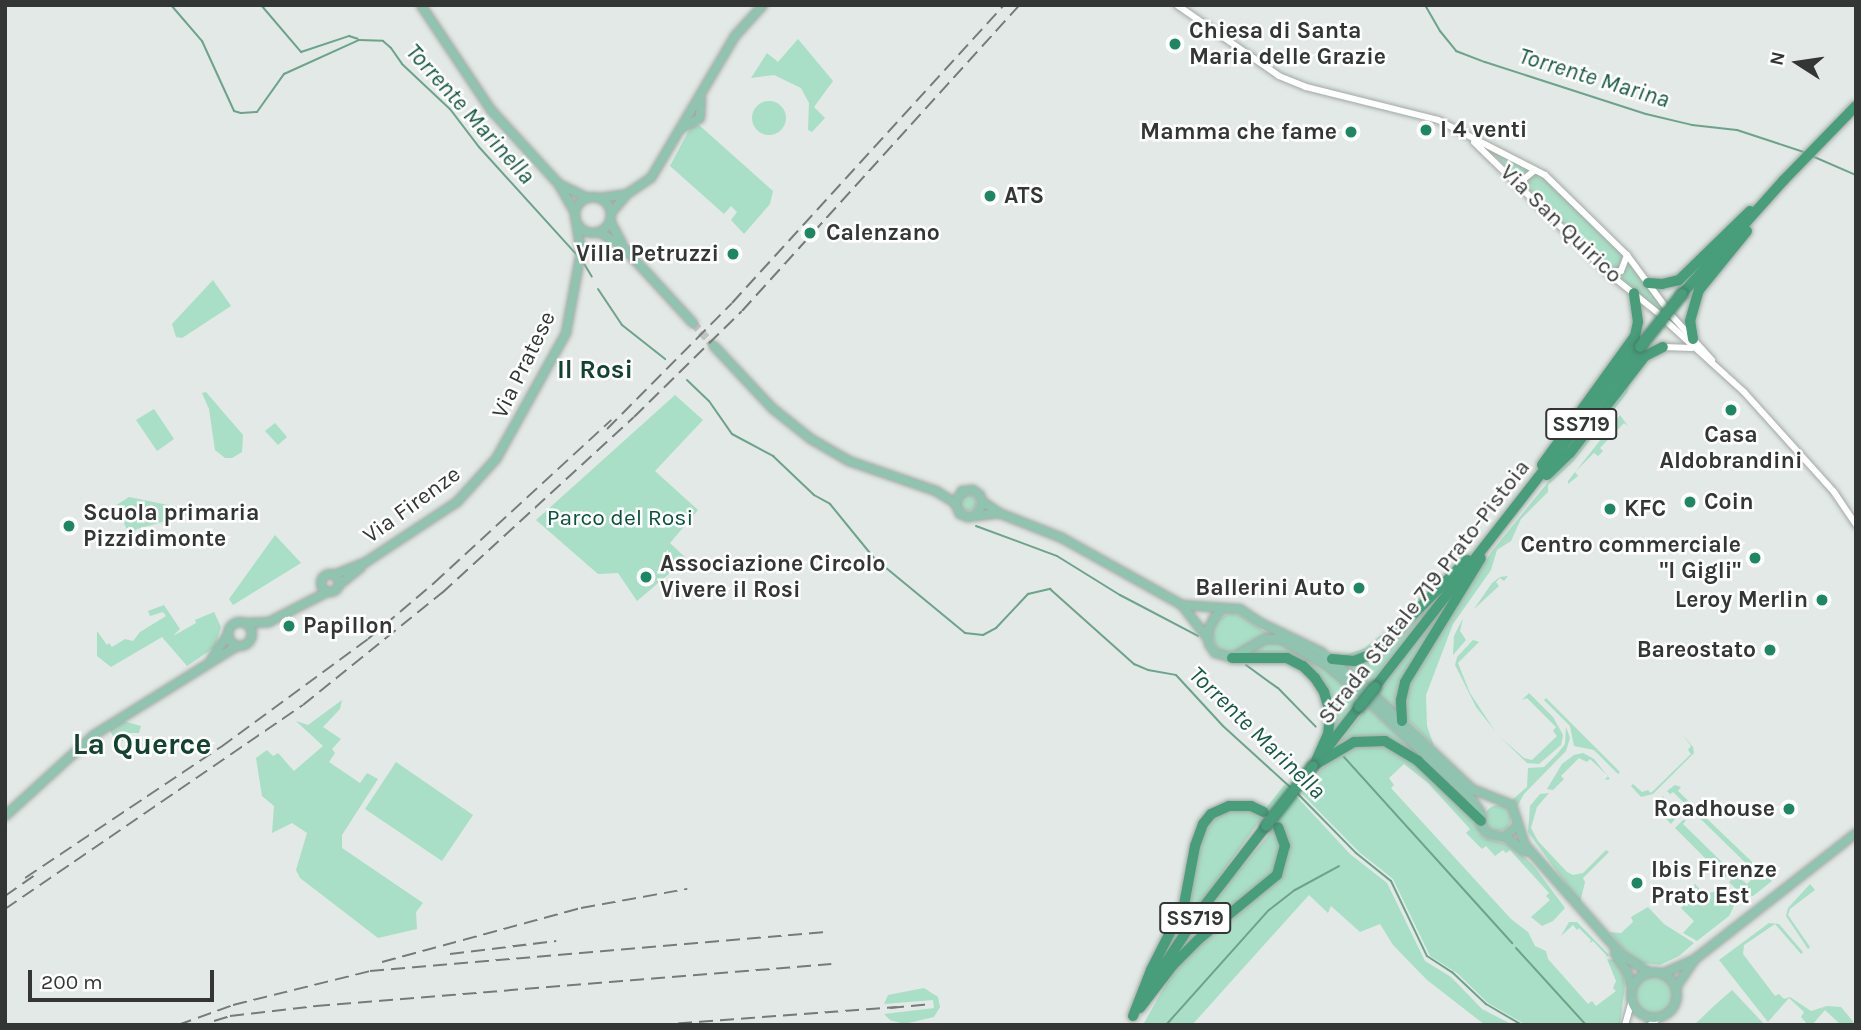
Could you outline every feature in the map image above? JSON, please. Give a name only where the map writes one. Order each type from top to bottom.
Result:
[{"type":"highway","name":"Strada Statale 719 Prato-Pistoia","points":[[1130,1021],[1181,937],[1682,294],[1783,181],[1856,106]]},
{"type":"highway","points":[[1648,283],[1662,284],[1679,280],[1783,181]]},
{"type":"highway","points":[[1693,344],[1690,321],[1699,290],[1783,181]]},
{"type":"highway","points":[[1521,500],[1558,439],[1635,336],[1638,321],[1634,293]]},
{"type":"highway","points":[[1521,500],[1570,453],[1645,356],[1663,347]]},
{"type":"highway","points":[[1332,659],[1354,661],[1375,653],[1497,530]]},
{"type":"highway","points":[[1402,721],[1401,700],[1405,682],[1497,530]]},
{"type":"highway","points":[[1233,658],[1287,658],[1303,666],[1315,678],[1327,702],[1329,724],[1313,766]]},
{"type":"highway","points":[[1313,766],[1354,742],[1385,740],[1418,761],[1481,817]]},
{"type":"highway","points":[[1130,1021],[1150,970],[1185,905],[1195,846],[1203,824],[1211,814],[1229,806],[1251,806],[1264,812]]},
{"type":"highway","points":[[1130,1021],[1173,965],[1199,939],[1277,875],[1285,846],[1278,827]]},
{"type":"main road","points":[[421,5],[491,110],[558,183],[583,230],[597,233],[623,247],[692,323]]},
{"type":"main road","points":[[581,256],[627,194],[651,178],[694,112],[704,89],[735,36],[763,5]]},
{"type":"main road","points":[[558,183],[588,198],[627,194]]},
{"type":"main road","points":[[581,256],[575,216],[578,205],[588,198]]},
{"type":"main road","points":[[599,198],[608,205],[623,247]]},
{"type":"main road","name":"Via Pratese","points":[[480,479],[514,429],[560,346],[570,319],[581,256]]},
{"type":"main road","points":[[714,346],[772,408],[811,439],[849,461],[936,491],[955,503],[964,516],[999,513]]},
{"type":"main road","name":"Via Firenze","points":[[5,816],[94,735],[208,663],[250,641],[269,622],[303,603],[334,591],[366,562],[457,502],[480,479]]},
{"type":"main road","points":[[936,491],[973,490],[982,501],[999,513],[1046,530],[1182,606],[1215,653],[1233,658],[1265,639],[1281,639],[1327,665],[1369,693],[1470,797],[1489,835],[1506,837],[1523,849],[1622,963],[1632,988],[1632,1000],[1639,1012],[1647,1017],[1660,1017],[1676,1004],[1676,987],[1664,973]]},
{"type":"main road","points":[[955,503],[960,492]]},
{"type":"main road","points":[[976,515],[982,501]]},
{"type":"main road","name":"Via Firenze","points":[[303,603],[326,575],[334,575],[366,562]]},
{"type":"main road","points":[[334,575],[339,585]]},
{"type":"main road","points":[[321,582],[327,592]]},
{"type":"main road","points":[[1182,606],[1240,609],[1261,623],[1332,659],[1402,721],[1472,789],[1513,806],[1525,845],[1623,956],[1649,972],[1664,973],[1695,959],[1856,833]]},
{"type":"main road","points":[[1208,640],[1211,621],[1223,609]]},
{"type":"main road","name":"Via Firenze","points":[[208,663],[234,623],[269,622]]},
{"type":"main road","points":[[246,623],[252,633],[250,641]]},
{"type":"main road","points":[[228,636],[237,646]]},
{"type":"main road","points":[[1481,817],[1488,804],[1496,800]]},
{"type":"main road","points":[[1506,837],[1517,826]]},
{"type":"main road","points":[[1676,987],[1695,959]]},
{"type":"main road","points":[[1632,988],[1638,978],[1649,972]]},
{"type":"street","name":"Via San Quirico","points":[[1177,5],[1279,76],[1306,87],[1438,120],[1545,175],[1627,255],[1664,305]]},
{"type":"street","name":"Via San Quirico","points":[[1464,134],[1607,272],[1658,313]]},
{"type":"street","points":[[1524,189],[1527,175],[1535,170]]},
{"type":"street","points":[[1607,272],[1621,271],[1627,255]]},
{"type":"street","points":[[1670,320],[1834,492],[1856,525]]},
{"type":"street","points":[[1663,347],[1693,344]]},
{"type":"street","points":[[1625,1025],[1632,1000]]},
{"type":"street","points":[[1650,1025],[1660,1017]]},
{"type":"green space","points":[[798,39],[833,81],[814,107],[825,118],[812,132],[808,130],[809,103],[801,88],[774,75],[751,78],[767,53],[778,62]]},
{"type":"green space","points":[[769,101],[781,106],[786,118],[781,130],[769,135],[757,130],[752,118],[757,106]]},
{"type":"green space","points":[[699,125],[773,191],[770,204],[744,234],[731,220],[737,212],[731,206],[724,214],[670,166],[688,132],[693,126]]},
{"type":"green space","points":[[1490,150],[1530,170],[1520,182]]},
{"type":"green space","points":[[1534,173],[1543,177],[1621,254],[1624,260],[1620,268],[1609,269],[1528,189],[1527,180]]},
{"type":"green space","points":[[1629,262],[1672,322],[1615,275],[1625,270]]},
{"type":"green space","points":[[213,280],[231,306],[182,338],[176,337],[172,324]]},
{"type":"green space","points":[[1631,380],[1627,393],[1573,462],[1548,485],[1548,492],[1521,519],[1511,541],[1497,550],[1491,570],[1453,624],[1426,695],[1427,726],[1434,746],[1407,719],[1407,683],[1492,551]]},
{"type":"green space","points":[[206,392],[243,435],[242,452],[232,458],[225,458],[215,450],[209,409],[202,393]]},
{"type":"green space","name":"Parco del Rosi","points":[[675,395],[703,420],[655,471],[698,510],[670,543],[691,563],[670,573],[637,601],[618,573],[598,574],[536,520]]},
{"type":"green space","points":[[154,409],[174,439],[157,451],[136,420]]},
{"type":"green space","points":[[1620,415],[1628,426],[1624,423],[1600,448],[1603,451],[1598,456],[1594,453],[1575,472]]},
{"type":"green space","points":[[275,423],[287,437],[278,445],[265,431]]},
{"type":"green space","points":[[1575,472],[1578,476],[1568,484],[1568,481]]},
{"type":"green space","points":[[968,495],[976,503],[968,511],[960,503]]},
{"type":"green space","points":[[129,497],[192,510],[191,514],[137,529],[130,535],[115,506]]},
{"type":"green space","points":[[275,535],[301,563],[233,605],[229,599]]},
{"type":"green space","points":[[1508,576],[1504,581],[1500,578],[1496,582],[1499,586],[1474,609],[1492,583],[1500,577]]},
{"type":"green space","points":[[1446,587],[1369,685],[1345,665],[1362,662]]},
{"type":"green space","points":[[1424,593],[1428,595],[1379,647],[1357,658],[1338,657],[1363,649],[1390,628]]},
{"type":"green space","points":[[1455,593],[1401,680],[1396,712],[1376,694]]},
{"type":"green space","points":[[164,605],[180,629],[173,636],[196,623],[195,620],[214,612],[221,627],[215,647],[187,666],[162,637],[111,667],[97,656],[97,631],[107,645],[109,643],[112,647],[125,639],[133,641],[140,632],[166,616],[163,612],[150,616],[148,611]]},
{"type":"green space","points":[[1230,612],[1242,616],[1263,631],[1280,636],[1264,636],[1241,652],[1229,654],[1221,651],[1216,646],[1211,631],[1214,623]]},
{"type":"green space","points":[[1463,618],[1460,631],[1466,640],[1453,655],[1454,636]]},
{"type":"green space","points":[[1473,640],[1479,642],[1458,663],[1470,693],[1495,731],[1476,707],[1455,665],[1457,657]]},
{"type":"green space","points":[[1276,641],[1328,669],[1358,700],[1334,732],[1330,698],[1284,653],[1251,653],[1262,643]]},
{"type":"green space","points":[[1529,693],[1553,717],[1563,735],[1561,745],[1539,764],[1527,763],[1500,737],[1524,758],[1532,760],[1557,736],[1553,731],[1556,727],[1527,698],[1522,700]]},
{"type":"green space","points":[[1546,698],[1620,772],[1618,774],[1594,750],[1574,746],[1570,726],[1544,700]]},
{"type":"green space","points":[[342,700],[340,709],[323,727],[341,739],[332,749],[335,753],[329,762],[360,783],[367,773],[378,779],[342,835],[342,848],[423,903],[416,912],[417,929],[378,938],[300,878],[296,870],[307,833],[292,823],[272,833],[274,806],[262,796],[256,758],[267,750],[273,756],[278,753],[294,771],[323,746],[296,721],[308,725]]},
{"type":"green space","points":[[1367,706],[1431,765],[1392,740],[1350,739],[1340,742]]},
{"type":"green space","points":[[123,721],[141,726],[139,733],[124,733],[123,741],[116,741],[109,729]]},
{"type":"green space","points":[[1566,727],[1570,738],[1566,751],[1524,794],[1518,805],[1512,800],[1527,787],[1528,768],[1544,767],[1558,753],[1565,744]]},
{"type":"green space","points":[[1683,735],[1693,747],[1694,753],[1653,794],[1641,797],[1631,786],[1633,784],[1642,792],[1648,790],[1651,793],[1691,754],[1688,750],[1691,746]]},
{"type":"green space","points":[[1373,742],[1400,751],[1474,819],[1484,838],[1511,845],[1533,865],[1565,908],[1553,921],[1542,926],[1531,917],[1550,900],[1546,896],[1549,893],[1510,850],[1506,853],[1503,850],[1495,856],[1486,846],[1482,849],[1466,833],[1470,829],[1428,783],[1404,764],[1389,778],[1394,785],[1391,788],[1511,919],[1528,932],[1535,946],[1546,951],[1548,959],[1588,1004],[1592,1001],[1596,1006],[1616,991],[1613,988],[1616,981],[1607,959],[1615,960],[1623,974],[1625,986],[1620,1025],[1526,1025],[1488,1003],[1457,973],[1430,956],[1393,879],[1359,852],[1302,794],[1330,759],[1344,749]]},
{"type":"green space","points":[[1583,753],[1594,759],[1606,774],[1590,759],[1587,762],[1579,758],[1561,776],[1564,779],[1553,790],[1547,789],[1562,764],[1574,755]]},
{"type":"green space","points":[[396,762],[473,815],[442,861],[365,809]]},
{"type":"green space","points":[[1285,784],[1350,854],[1387,883],[1425,961],[1451,977],[1482,1009],[1513,1025],[1485,1025],[1427,980],[1393,945],[1380,924],[1360,932],[1331,906],[1328,913],[1309,895],[1192,1025],[1143,1025],[1167,982],[1189,953],[1265,891],[1288,844],[1278,821],[1265,809]]},
{"type":"green space","points":[[1675,785],[1681,787],[1678,791],[1772,881],[1753,896],[1741,894],[1729,882],[1739,873],[1738,877],[1747,884],[1757,874],[1673,792],[1670,794],[1667,791]]},
{"type":"green space","points":[[1549,793],[1537,807],[1531,828],[1538,841],[1567,872],[1573,875],[1583,873],[1606,850],[1609,852],[1583,878],[1585,882],[1580,903],[1528,832],[1530,806],[1540,794]]},
{"type":"green space","points":[[1663,796],[1663,802],[1676,815],[1680,813],[1671,824],[1656,808]]},
{"type":"green space","points":[[1498,805],[1507,809],[1511,818],[1507,827],[1498,831],[1489,827],[1485,818],[1489,809]]},
{"type":"green space","points":[[1249,808],[1263,816],[1160,960],[1188,904],[1198,846],[1210,820],[1225,810]]},
{"type":"green space","points":[[1686,820],[1683,824],[1730,870],[1734,867],[1725,878],[1675,828]]},
{"type":"green space","points":[[1275,828],[1281,846],[1275,871],[1173,961],[1232,878]]},
{"type":"green space","points":[[1695,884],[1704,894],[1723,890],[1734,906],[1729,916],[1697,941],[1683,933],[1694,921],[1681,908],[1697,891],[1692,886]]},
{"type":"green space","points":[[1810,884],[1815,890],[1790,909],[1788,915],[1810,947],[1808,949],[1786,916],[1788,908]]},
{"type":"green space","points":[[1648,907],[1664,924],[1694,943],[1679,956],[1660,965],[1640,963],[1629,956],[1610,932],[1621,933],[1633,922],[1631,917]]},
{"type":"green space","points":[[1569,922],[1577,922],[1613,959],[1609,955],[1604,959],[1607,956],[1593,941],[1589,943],[1591,940],[1573,925],[1561,936]]},
{"type":"green space","points":[[1769,923],[1779,924],[1803,952],[1801,954],[1775,924],[1744,945],[1743,954],[1775,996],[1779,994],[1784,999],[1790,997],[1811,1011],[1827,1006],[1841,1007],[1856,1025],[1841,1025],[1825,1010],[1812,1025],[1808,1025],[1801,1017],[1804,1012],[1789,998],[1768,1022],[1719,960]]},
{"type":"green space","points":[[1654,976],[1667,982],[1673,995],[1667,1008],[1654,1014],[1641,1008],[1635,995],[1641,982]]},
{"type":"green space","points":[[924,988],[938,997],[940,1007],[934,1017],[904,1024],[890,1020],[884,1014],[934,1008],[933,1000],[884,1004],[888,995]]},
{"type":"green space","points":[[1732,990],[1765,1025],[1694,1025],[1714,1006]]},
{"type":"waterway","name":"Torrente Marinella","points":[[171,5],[202,41],[234,111],[241,113],[257,112],[284,74],[359,40],[383,41],[402,64],[450,109],[479,147],[577,255]]},
{"type":"waterway","points":[[261,5],[301,52],[349,36],[358,39]]},
{"type":"waterway","name":"Torrente Marina","points":[[1425,5],[1456,51],[1646,114],[1692,125],[1737,130],[1804,152]]},
{"type":"waterway","name":"Torrente Marina","points":[[1812,156],[1856,175]]},
{"type":"waterway","name":"Torrente Marinella","points":[[583,262],[592,277]]},
{"type":"waterway","name":"Torrente Marinella","points":[[598,289],[622,325],[665,359]]},
{"type":"waterway","name":"Torrente Marinella","points":[[687,380],[709,401],[732,434],[773,456],[814,495],[830,504],[874,558],[965,633],[983,635],[996,628],[1028,594],[1050,589],[1134,664],[1148,670],[1176,675],[1223,726],[1290,787]]},
{"type":"waterway","points":[[976,526],[1057,556],[1120,595],[1198,636]]},
{"type":"waterway","points":[[1246,665],[1278,688],[1316,727]]},
{"type":"waterway","points":[[1344,757],[1512,943]]},
{"type":"waterway","name":"Torrente Marinella","points":[[1297,793],[1356,853],[1391,881],[1427,956],[1452,972],[1486,1004],[1522,1025]]},
{"type":"waterway","points":[[1166,1025],[1269,910],[1295,890],[1339,866]]},
{"type":"waterway","points":[[1516,948],[1586,1025]]},
{"type":"tunnel","points":[[693,323],[714,346]]},
{"type":"railway","points":[[607,429],[732,303],[1004,5]]},
{"type":"railway","points":[[5,909],[303,705],[442,593],[634,417],[742,311],[1019,5]]},
{"type":"railway","points":[[25,878],[221,747],[368,639],[434,583],[611,420]]},
{"type":"railway","points":[[5,896],[34,876]]},
{"type":"railway","points":[[382,962],[581,908],[687,889]]},
{"type":"railway","points":[[178,1025],[233,1005],[370,971],[828,932]]},
{"type":"railway","points":[[450,954],[556,941]]},
{"type":"railway","points":[[214,1021],[230,1016],[316,1006],[831,964]]},
{"type":"railway","points":[[890,1008],[932,1004]]},
{"type":"railway","points":[[657,1025],[897,1007]]},
{"type":"place","name":"Chiesa di Santa Maria delle Grazie","points":[[1175,44]]},
{"type":"place","name":"I 4 venti","points":[[1426,130]]},
{"type":"place","name":"Mamma che fame","points":[[1351,132]]},
{"type":"place","name":"ATS","points":[[990,196]]},
{"type":"place","name":"Calenzano","points":[[810,233]]},
{"type":"place","name":"Villa Petruzzi","points":[[733,254]]},
{"type":"place","name":"Casa Aldobrandini","points":[[1731,410]]},
{"type":"place","name":"Coin","points":[[1690,502]]},
{"type":"place","name":"KFC","points":[[1610,509]]},
{"type":"place","name":"Scuola primaria Pizzidimonte","points":[[69,526]]},
{"type":"place","name":"Centro commerciale \"I Gigli\"","points":[[1755,558]]},
{"type":"place","name":"Associazione Circolo Vivere il Rosi","points":[[646,577]]},
{"type":"place","name":"Ballerini Auto","points":[[1359,588]]},
{"type":"place","name":"Leroy Merlin","points":[[1822,600]]},
{"type":"place","name":"Papillon","points":[[289,626]]},
{"type":"place","name":"Bareostato","points":[[1770,650]]},
{"type":"place","name":"Roadhouse","points":[[1789,809]]},
{"type":"place","name":"Ibis Firenze Prato Est","points":[[1637,883]]},
{"type":"district","name":"Il Rosi","points":[[595,370]]},
{"type":"district","name":"La Querce","points":[[142,744]]}]
